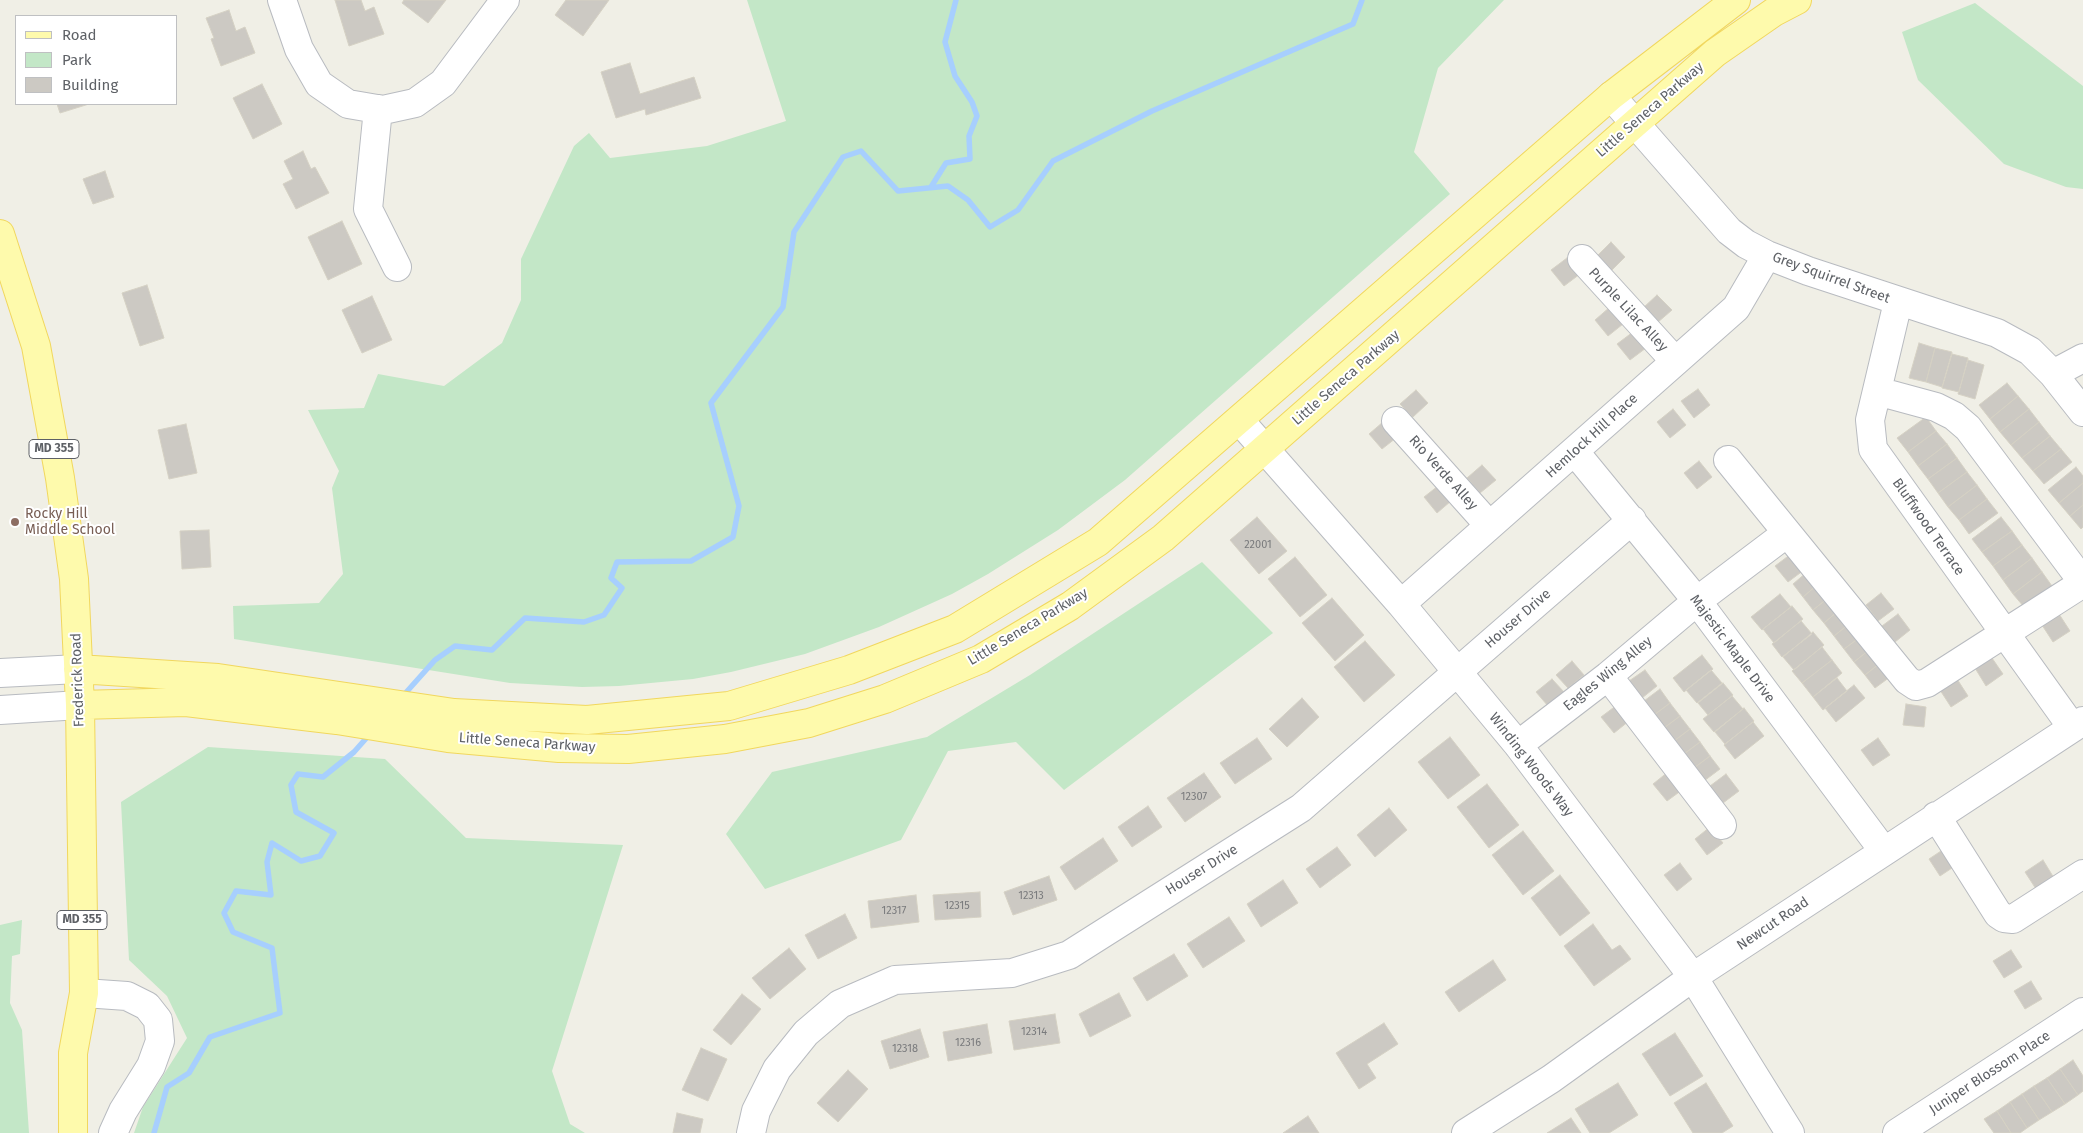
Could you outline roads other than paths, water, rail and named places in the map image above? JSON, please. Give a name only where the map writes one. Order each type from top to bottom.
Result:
[{"type":"main road","name":"Little Seneca Parkway","points":[[451,725],[587,720],[729,706],[848,670],[955,629],[1098,542],[1240,420],[1378,296],[1611,96],[1736,0]]},
{"type":"main road","name":"Little Seneca Parkway","points":[[78,670],[218,678],[342,708],[451,725],[559,748],[637,748],[725,739],[809,723],[885,698],[981,659],[1070,606],[1163,538],[1634,123],[1715,54],[1774,12],[1797,0]]},
{"type":"main road","name":"Frederick Road","points":[[0,234],[36,346],[58,469],[74,579],[80,705],[84,993],[73,1053],[73,1133]]},
{"type":"main road","name":"Little Seneca Parkway","points":[[80,705],[186,702],[342,708]]},
{"type":"street","points":[[282,0],[299,49],[319,84],[348,104],[378,109],[415,103],[443,82],[505,0]]},
{"type":"street","name":"Grey Squirrel Street","points":[[1611,96],[1729,231],[1767,255],[1898,302],[1997,332],[2030,352],[2053,374],[2083,412]]},
{"type":"street","points":[[378,109],[368,209],[397,268]]},
{"type":"street","name":"Hemlock Hill Place","points":[[1401,604],[1736,308],[1767,255]]},
{"type":"street","name":"Purple Lilac Alley","points":[[1582,259],[1675,361]]},
{"type":"street","name":"Bluffwood Terrace","points":[[1898,302],[1870,420],[1873,449],[2004,634],[2078,724]]},
{"type":"street","points":[[2053,374],[2083,358]]},
{"type":"street","points":[[1728,460],[1907,680],[1916,686],[1927,683],[2083,583],[1968,428],[1954,416],[1936,407],[1877,390]]},
{"type":"street","name":"Winding Woods Way","points":[[1240,420],[1401,604],[1518,745],[1693,977],[1790,1133]]},
{"type":"street","name":"Rio Verde Alley","points":[[1396,421],[1489,525]]},
{"type":"street","name":"Majestic Maple Drive","points":[[1575,452],[1697,601],[1883,850]]},
{"type":"street","name":"Houser Drive","points":[[751,1133],[756,1111],[777,1069],[806,1033],[840,1004],[895,980],[1012,973],[1069,955],[1300,808],[1632,520]]},
{"type":"street","name":"Eagles Wing Alley","points":[[1518,745],[1608,676],[1697,601],[1786,533]]},
{"type":"street","name":"Little Seneca Parkway","points":[[0,673],[78,670]]},
{"type":"street","points":[[1608,676],[1722,825]]},
{"type":"street","name":"Little Seneca Parkway","points":[[0,710],[80,705]]},
{"type":"street","name":"Newcut Road","points":[[1466,1133],[1551,1079],[1693,977],[1883,850],[2078,724]]},
{"type":"street","points":[[1936,816],[1998,914],[2004,918],[2013,919],[2083,874]]},
{"type":"street","points":[[84,993],[127,996],[147,1006],[158,1020],[160,1041],[151,1066],[123,1111],[113,1133]]},
{"type":"street","name":"Juniper Blossom Place","points":[[1897,1133],[2083,1012]]},
{"type":"waterway","points":[[931,187],[946,163],[970,159],[969,136],[977,116],[972,102],[955,76],[945,42],[956,0]]},
{"type":"waterway","points":[[402,697],[435,660],[455,646],[492,650],[525,618],[584,622],[604,615],[622,588],[611,578],[617,562],[691,561],[733,537],[739,506],[711,403],[783,307],[794,232],[843,157],[861,151],[898,191],[948,186],[968,200],[990,227],[1018,210],[1053,161],[1152,111],[1353,24],[1362,0]]},
{"type":"waterway","points":[[154,1133],[167,1087],[189,1073],[210,1037],[280,1013],[272,948],[233,932],[224,913],[236,891],[271,895],[267,862],[272,843],[301,861],[320,856],[334,833],[296,812],[291,785],[298,774],[323,777],[354,752],[370,734]]},
{"type":"place","name":"Rocky Hill Middle School","points":[[15,522]]}]
